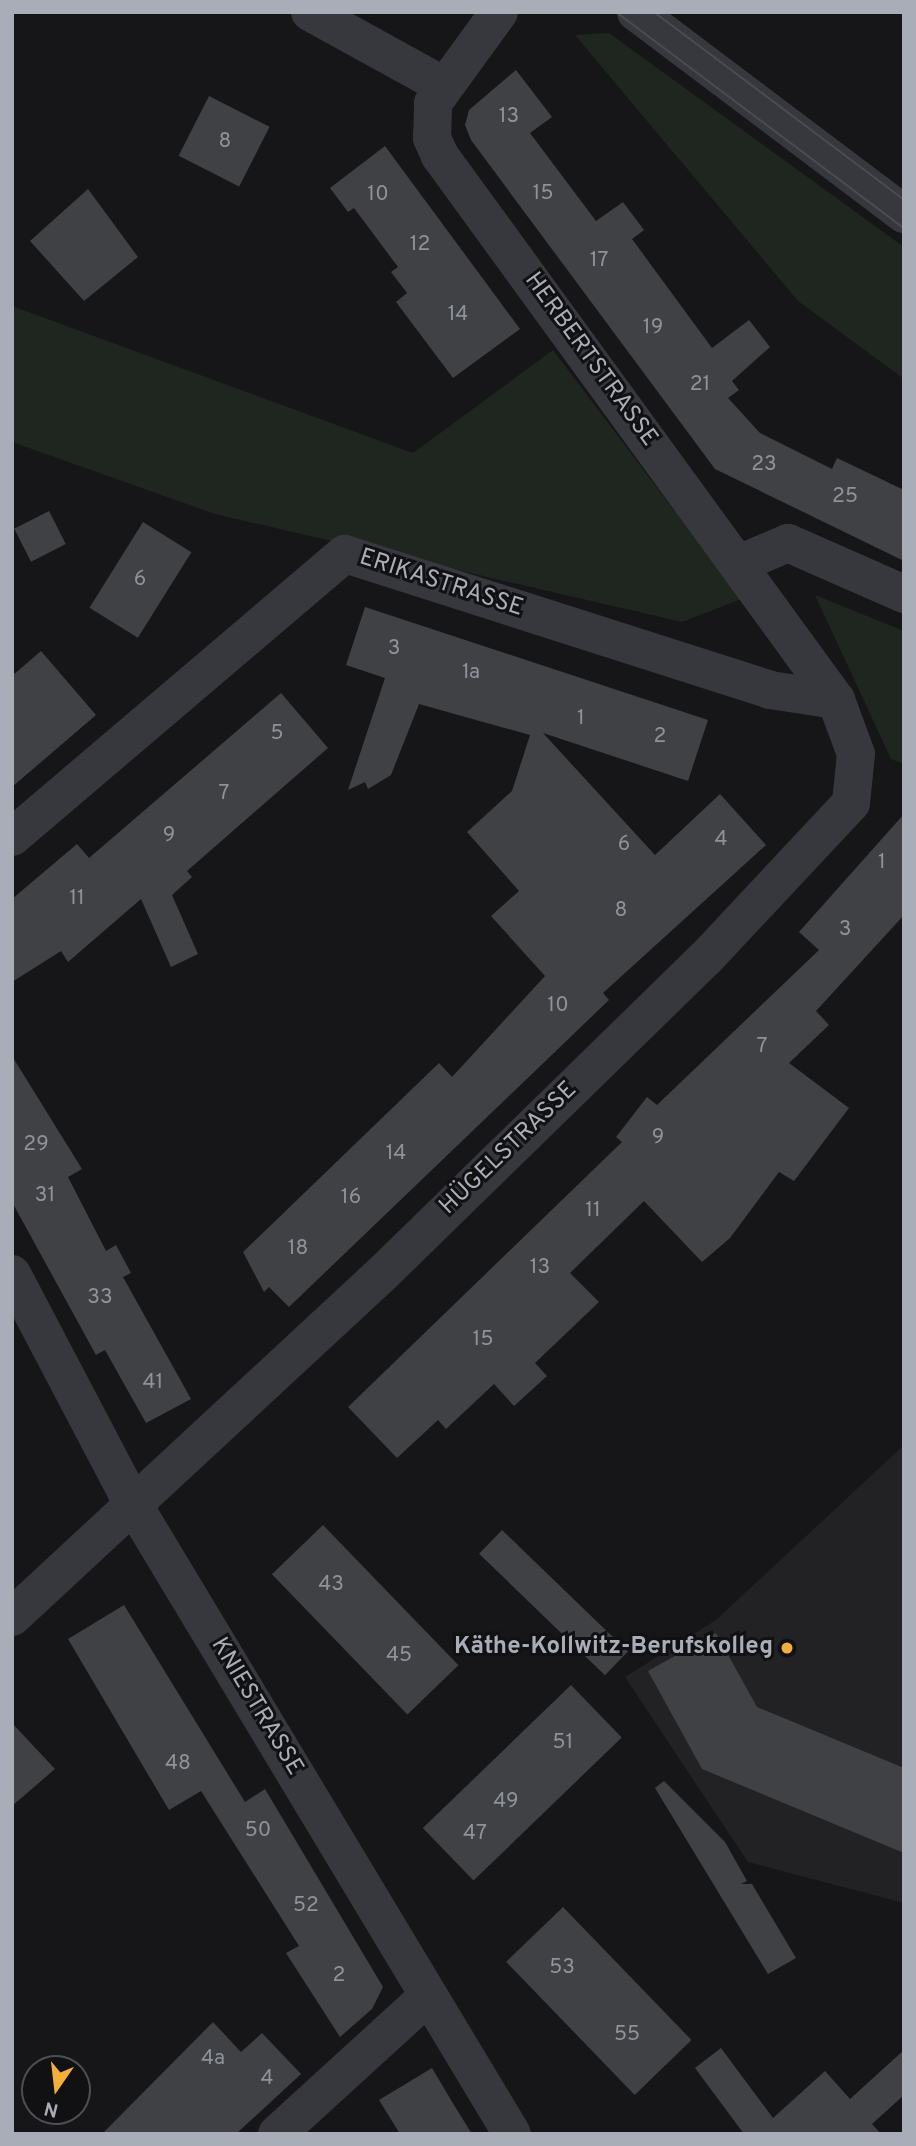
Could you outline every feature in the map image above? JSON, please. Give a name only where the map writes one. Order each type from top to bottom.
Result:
[{"type":"street","points":[[310,12],[442,85],[499,12]]},
{"type":"street","points":[[636,12],[904,214]]},
{"type":"street","name":"HERBERTSTRASSE","points":[[442,85],[430,117],[440,156],[788,627]]},
{"type":"street","points":[[741,564],[789,543],[904,594]]},
{"type":"street","name":"ERIKASTRASSE","points":[[12,837],[345,554],[769,690],[836,700]]},
{"type":"street","name":"HÜGELSTRASSE","points":[[12,1617],[384,1272],[812,850],[850,803],[858,779],[856,754],[836,700],[788,627]]},
{"type":"street","name":"KNIESTRASSE","points":[[12,1274],[133,1504],[512,2134]]},
{"type":"street","points":[[277,2134],[428,1996]]},
{"type":"shaded area","points":[[609,33],[904,247],[904,379],[798,301],[575,35]]},
{"type":"shaded area","points":[[12,306],[413,453],[553,350],[741,599],[682,622],[215,514],[12,442]]},
{"type":"shaded area","points":[[815,595],[904,631],[904,764],[891,759]]},
{"type":"shaded area","name":"Käthe-Kollwitz-Berufskolleg","points":[[904,1445],[904,1903],[748,1862],[625,1677],[716,1620]]},
{"type":"building","points":[[516,70],[552,117],[530,133],[596,221],[623,202],[644,230],[632,239],[712,348],[749,320],[770,347],[732,381],[739,390],[728,398],[760,433],[832,469],[837,458],[904,490],[904,561],[715,469],[471,140],[465,125],[469,110]]},
{"type":"building","points":[[209,96],[270,127],[239,187],[179,156]]},
{"type":"building","points":[[385,146],[520,329],[453,378],[396,302],[407,293],[391,272],[398,267],[354,208],[348,212],[330,188]]},
{"type":"building","points":[[88,189],[138,257],[84,301],[30,241]]},
{"type":"building","points":[[49,511],[66,544],[31,562],[14,529]]},
{"type":"building","points":[[143,522],[191,552],[138,638],[89,608]]},
{"type":"building","points":[[365,607],[708,720],[688,781],[543,733],[655,855],[720,794],[766,845],[603,993],[609,1000],[289,1307],[269,1287],[264,1292],[243,1252],[439,1063],[452,1077],[545,976],[491,916],[519,891],[467,832],[512,791],[530,735],[419,704],[391,775],[368,789],[365,782],[348,790],[385,678],[346,665]]},
{"type":"building","points":[[41,651],[96,715],[12,787],[12,676]]},
{"type":"building","points":[[281,693],[328,748],[187,871],[192,877],[172,895],[198,954],[171,967],[141,899],[68,962],[61,951],[12,982],[12,899],[77,844],[89,858]]},
{"type":"building","points":[[904,814],[904,915],[816,1011],[829,1025],[789,1063],[849,1108],[794,1181],[779,1172],[730,1238],[702,1262],[644,1201],[570,1273],[599,1302],[535,1363],[547,1376],[514,1406],[494,1384],[446,1429],[438,1420],[397,1458],[348,1407],[622,1142],[616,1137],[647,1097],[657,1105],[819,950],[799,932]]},
{"type":"building","points":[[12,1056],[82,1169],[68,1177],[106,1251],[116,1245],[131,1273],[123,1277],[191,1399],[146,1423],[105,1350],[96,1355],[12,1202]]},
{"type":"building","points":[[323,1525],[458,1665],[407,1715],[272,1574]]},
{"type":"building","points":[[502,1530],[628,1652],[605,1675],[479,1554]]},
{"type":"building","points":[[124,1605],[245,1802],[265,1789],[383,1987],[372,2009],[340,2037],[286,1953],[299,1946],[201,1791],[169,1810],[68,1639]]},
{"type":"building","points":[[716,1633],[757,1707],[904,1768],[904,1853],[702,1769],[648,1671]]},
{"type":"building","points":[[571,1685],[622,1738],[474,1881],[423,1828]]},
{"type":"building","points":[[12,1723],[55,1769],[12,1806]]},
{"type":"building","points":[[664,1781],[725,1842],[747,1881],[741,1884],[752,1884],[796,1958],[768,1974],[655,1788]]},
{"type":"building","points":[[563,1907],[692,2040],[635,2095],[506,1962]]},
{"type":"building","points":[[213,2022],[241,2052],[262,2033],[301,2074],[236,2134],[102,2134]]},
{"type":"building","points":[[721,2048],[773,2118],[825,2071],[850,2099],[904,2050],[904,2095],[872,2124],[881,2134],[744,2134],[695,2068]]},
{"type":"building","points":[[432,2068],[472,2134],[400,2134],[379,2100]]},
{"type":"tram line","points":[[616,12],[904,228]]},
{"type":"tram line","points":[[654,12],[904,200]]},
{"type":"place","name":"Käthe-Kollwitz-Berufskolleg","points":[[787,1648]]}]
